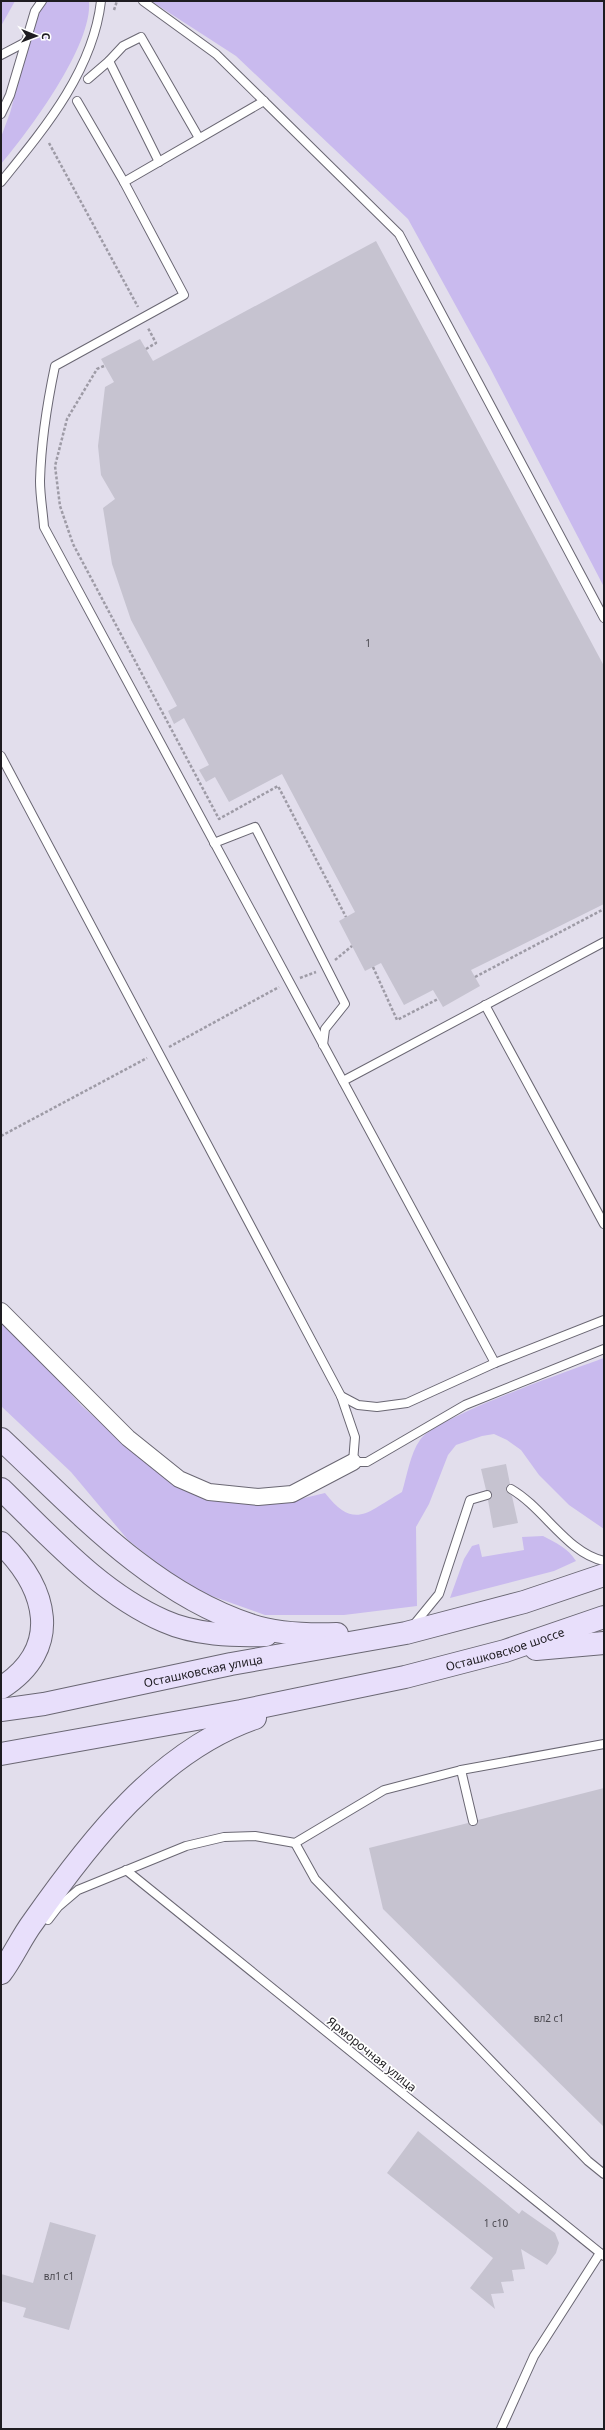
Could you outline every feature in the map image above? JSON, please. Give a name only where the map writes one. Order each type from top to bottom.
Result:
[{"type":"main road","points":[[1,1439],[114,1545],[155,1577],[201,1605],[251,1625],[306,1635]]},
{"type":"main road","points":[[1,1489],[95,1578],[126,1602],[165,1622],[202,1631],[235,1636],[406,1633],[524,1602],[604,1575]]},
{"type":"main road","points":[[1,1543],[18,1560],[36,1588],[43,1614],[41,1638],[31,1661],[14,1680],[1,1688]]},
{"type":"main road","name":"Осташковское шоссе","points":[[320,1695],[405,1677],[505,1651],[604,1617]]},
{"type":"main road","name":"Осташковская улица","points":[[1,1710],[44,1704],[231,1664],[406,1633]]},
{"type":"main road","points":[[505,1651],[603,1645]]},
{"type":"main road","points":[[1,1754],[218,1716],[320,1695]]},
{"type":"main road","points":[[2,1971],[32,1922],[94,1842],[147,1785],[178,1759],[236,1725],[320,1695]]},
{"type":"street","points":[[1,1311],[128,1438],[179,1479],[209,1492],[258,1497],[292,1494],[353,1462]]},
{"type":"lane","points":[[1,114],[10,96],[24,43],[35,11],[42,1]]},
{"type":"lane","points":[[1,182],[70,89],[86,59],[98,25],[101,1]]},
{"type":"lane","points":[[143,1],[216,54],[399,234],[604,618]]},
{"type":"lane","points":[[88,79],[109,61],[123,46],[141,37],[200,138]]},
{"type":"lane","points":[[1,55],[24,43]]},
{"type":"lane","points":[[109,61],[159,162]]},
{"type":"lane","points":[[77,101],[124,182],[184,295],[55,366],[44,420],[42,444],[40,483],[44,527],[495,1363]]},
{"type":"lane","points":[[124,182],[264,101]]},
{"type":"lane","points":[[1,756],[341,1396],[355,1437],[353,1462],[367,1462],[465,1405],[604,1349]]},
{"type":"lane","points":[[214,843],[255,827],[344,1004],[325,1029],[323,1046]]},
{"type":"lane","points":[[343,1081],[604,942]]},
{"type":"lane","points":[[485,1005],[604,1224]]},
{"type":"lane","points":[[341,1396],[358,1405],[377,1407],[407,1403],[495,1363],[604,1320]]},
{"type":"lane","points":[[511,1489],[524,1497],[580,1551],[604,1561]]},
{"type":"lane","points":[[406,1633],[439,1594],[470,1500],[487,1495]]},
{"type":"lane","points":[[2,1971],[39,1931],[58,1907],[78,1890],[186,1846],[224,1837],[255,1836],[295,1843],[384,1790],[461,1770],[604,1744]]},
{"type":"lane","points":[[461,1770],[473,1821]]},
{"type":"lane","points":[[295,1843],[315,1879],[583,2155],[604,2174]]},
{"type":"lane","name":"Ярморочная улица","points":[[126,1870],[602,2254]]},
{"type":"lane","points":[[501,2429],[534,2356],[602,2254]]},
{"type":"path","points":[[48,141],[156,343],[146,349]]},
{"type":"path","points":[[104,366],[97,369],[67,419],[55,466],[60,506],[73,544],[219,819],[278,786],[346,917]]},
{"type":"path","points":[[475,977],[604,909]]},
{"type":"path","points":[[1,1136],[289,982],[326,968],[352,946]]},
{"type":"path","points":[[373,967],[397,1020],[438,999]]},
{"type":"shaded area","points":[[1,1],[15,1],[1,26]]},
{"type":"shaded area","points":[[46,1],[89,1],[88,19],[81,40],[57,87],[27,131],[1,164],[1,137],[10,113],[35,20]]},
{"type":"shaded area","points":[[151,1],[604,1],[604,587],[489,366],[408,219],[236,56]]},
{"type":"shaded area","points":[[1,1317],[82,1406],[146,1463],[216,1501],[250,1504],[296,1500],[325,1493],[335,1505],[345,1512],[353,1515],[370,1511],[402,1492],[409,1465],[420,1440],[450,1419],[564,1372],[604,1358],[604,1529],[569,1505],[539,1475],[521,1450],[507,1440],[494,1434],[482,1436],[456,1445],[448,1455],[429,1504],[416,1527],[417,1606],[344,1615],[265,1615],[206,1594],[168,1572],[128,1540],[71,1472],[1,1406]]},
{"type":"shaded area","points":[[543,1536],[565,1549],[576,1561],[554,1571],[450,1598],[464,1559],[472,1546],[479,1544],[482,1557],[524,1550],[522,1537]]},
{"type":"building","points":[[376,241],[604,666],[604,904],[471,970],[480,986],[443,1007],[433,990],[404,1005],[381,963],[365,971],[339,921],[355,912],[282,774],[229,802],[215,777],[206,782],[199,770],[209,765],[184,718],[174,724],[168,711],[177,706],[131,620],[112,564],[103,508],[115,499],[101,475],[98,446],[105,387],[114,382],[101,359],[140,339],[153,361]]},
{"type":"building","points":[[506,1464],[510,1484],[506,1486],[506,1491],[512,1496],[518,1523],[493,1528],[488,1500],[492,1494],[486,1490],[481,1469]]},
{"type":"building","points":[[604,1788],[604,2127],[383,1909],[369,1848],[468,1823],[475,1826],[478,1820]]},
{"type":"building","points":[[418,2131],[519,2214],[522,2210],[555,2233],[559,2243],[556,2253],[547,2265],[521,2249],[525,2269],[512,2270],[514,2281],[501,2282],[504,2293],[491,2294],[495,2309],[470,2288],[493,2258],[387,2173]]},
{"type":"building","points":[[50,2222],[96,2235],[69,2330],[23,2317],[26,2308],[1,2301],[1,2274],[33,2283]]}]
